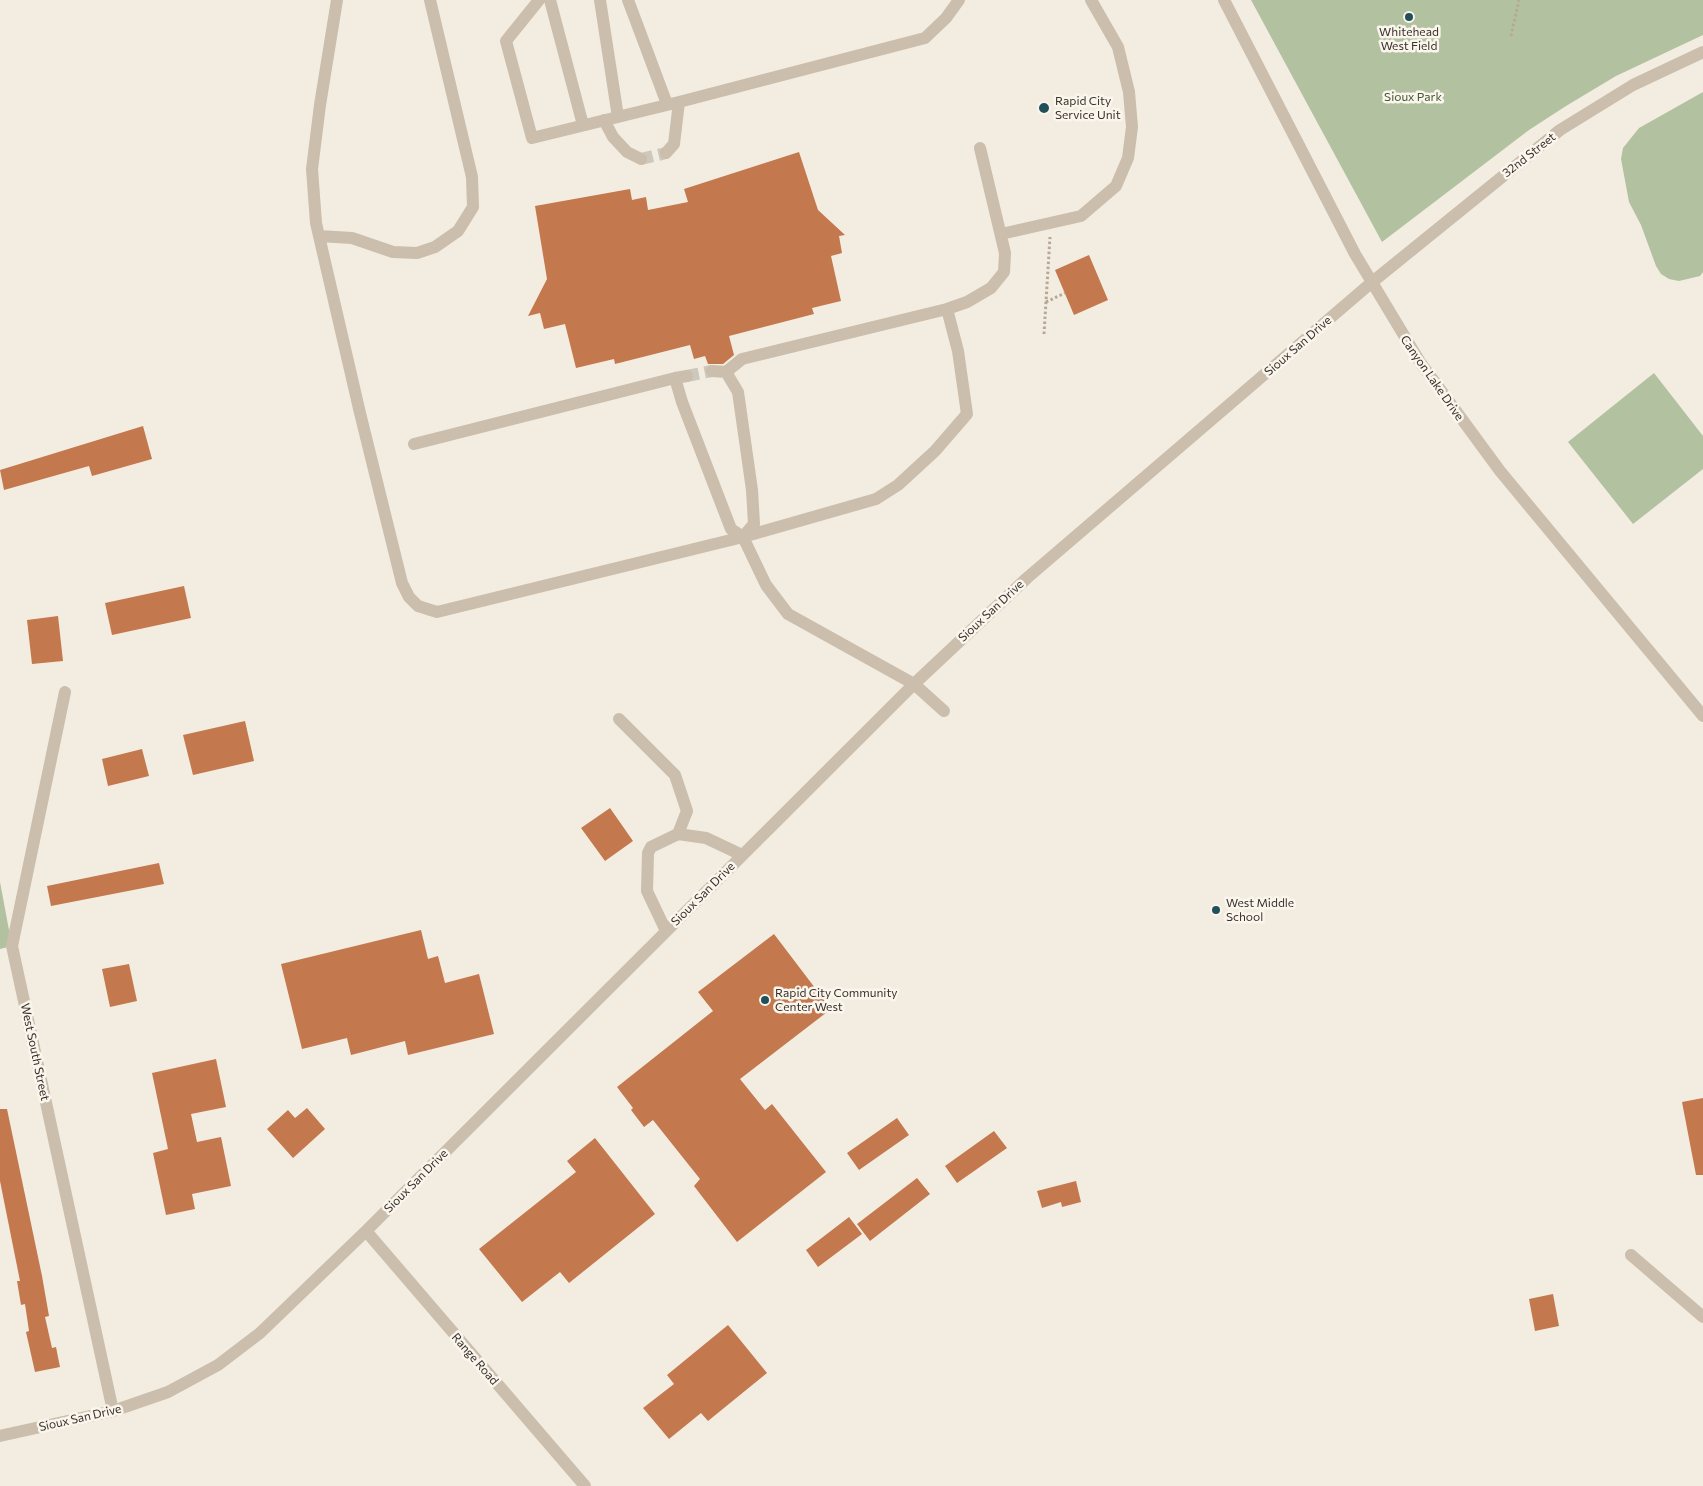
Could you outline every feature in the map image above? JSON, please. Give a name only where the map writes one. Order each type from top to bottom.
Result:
[{"type":"street","points":[[337,0],[312,169],[319,236],[402,583],[409,597],[418,606],[437,612],[743,537],[876,499],[898,485],[935,451],[967,414],[961,367],[947,309]]},
{"type":"street","points":[[319,236],[352,238],[393,252],[417,253],[435,247],[458,231],[473,206],[472,177],[430,0]]},
{"type":"street","points":[[539,0],[506,41],[532,138],[925,38],[946,18],[959,0]]},
{"type":"street","points":[[550,0],[583,125]]},
{"type":"street","points":[[600,0],[618,116]]},
{"type":"street","points":[[628,0],[673,103],[674,144],[666,153]]},
{"type":"street","points":[[1001,234],[1081,216],[1116,186],[1128,158],[1132,128],[1129,92],[1118,47],[1091,0]]},
{"type":"street","name":"Canyon Lake Drive","points":[[1224,0],[1371,283],[1420,362],[1500,471],[1703,716]]},
{"type":"street","name":"32nd Street","points":[[1371,283],[1560,130],[1633,85],[1703,52]]},
{"type":"street","points":[[604,120],[613,137],[627,152],[641,159]]},
{"type":"street","points":[[712,371],[726,372],[742,359],[947,309],[978,297],[991,288],[1004,272],[1005,253],[980,148]]},
{"type":"street","name":"Sioux San Drive","points":[[0,1436],[113,1411],[168,1392],[218,1365],[260,1333],[366,1231],[914,684],[1034,572],[1371,283]]},
{"type":"street","points":[[726,372],[738,392],[752,490],[754,524],[743,537]]},
{"type":"street","points":[[414,444],[681,377],[682,402],[731,529],[743,537],[766,585],[788,614],[914,684],[944,711]]},
{"type":"street","name":"West South Street","points":[[65,692],[12,946],[113,1411]]},
{"type":"street","points":[[620,719],[674,775],[687,811],[678,834]]},
{"type":"street","points":[[666,931],[647,891],[648,853],[651,847],[678,834],[706,838],[742,855]]},
{"type":"street","name":"Range Road","points":[[366,1231],[585,1486]]},
{"type":"street","points":[[1631,1255],[1703,1317]]},
{"type":"path","points":[[1511,36],[1519,0]]},
{"type":"path","points":[[1044,334],[1050,236],[1056,235],[1061,220]]},
{"type":"path","points":[[1046,302],[1065,293]]},
{"type":"green space","name":"Sioux Park","points":[[1251,0],[1703,0],[1703,35],[1616,76],[1566,106],[1529,130],[1382,242]]},
{"type":"green space","points":[[1703,92],[1703,272],[1700,276],[1679,281],[1669,279],[1661,274],[1656,266],[1641,225],[1629,202],[1621,159],[1623,148],[1639,128]]},
{"type":"green space","points":[[1654,373],[1703,436],[1703,469],[1633,524],[1568,442]]},
{"type":"green space","points":[[0,882],[12,946],[0,949]]},
{"type":"building","points":[[799,152],[818,210],[845,235],[839,236],[842,253],[831,256],[841,301],[812,308],[814,314],[729,336],[734,355],[723,364],[708,364],[705,356],[694,359],[690,345],[615,364],[614,359],[576,368],[565,324],[544,329],[540,313],[528,316],[547,279],[535,206],[630,189],[632,200],[646,197],[648,210],[688,202],[684,189]]},
{"type":"building","points":[[1089,255],[1108,300],[1074,315],[1055,270]]},
{"type":"building","points":[[143,426],[152,459],[92,476],[89,466],[4,490],[0,470]]},
{"type":"building","points":[[184,586],[191,618],[112,635],[105,603]]},
{"type":"building","points":[[58,616],[63,661],[32,664],[27,620]]},
{"type":"building","points":[[245,721],[254,761],[193,775],[183,735]]},
{"type":"building","points":[[142,749],[149,776],[108,786],[102,759]]},
{"type":"building","points":[[610,808],[633,841],[605,861],[581,828]]},
{"type":"building","points":[[159,863],[164,884],[51,906],[47,886]]},
{"type":"building","points":[[421,930],[428,959],[438,956],[445,983],[479,974],[494,1034],[408,1055],[405,1041],[351,1055],[347,1038],[302,1049],[281,964]]},
{"type":"building","points":[[774,934],[831,1009],[740,1079],[765,1110],[772,1104],[826,1172],[737,1242],[694,1186],[700,1179],[653,1120],[644,1127],[631,1110],[633,1108],[617,1087],[713,1011],[698,992]]},
{"type":"building","points":[[129,964],[137,1001],[110,1007],[102,969]]},
{"type":"building","points":[[216,1059],[226,1107],[191,1114],[197,1142],[221,1137],[231,1186],[192,1194],[195,1209],[166,1215],[153,1153],[168,1149],[152,1073]]},
{"type":"building","points":[[1703,1098],[1703,1175],[1696,1175],[1682,1102]]},
{"type":"building","points":[[307,1108],[325,1129],[293,1158],[267,1129],[288,1110],[295,1118]]},
{"type":"building","points":[[0,1109],[7,1109],[42,1276],[49,1316],[45,1317],[52,1348],[56,1347],[60,1367],[35,1372],[26,1332],[29,1331],[25,1304],[21,1305],[17,1281],[20,1281],[0,1181]]},
{"type":"building","points":[[897,1118],[909,1135],[859,1170],[847,1153]]},
{"type":"building","points":[[994,1131],[1007,1148],[957,1183],[945,1166]]},
{"type":"building","points":[[595,1138],[655,1214],[569,1283],[560,1272],[522,1302],[479,1249],[576,1172],[567,1161]]},
{"type":"building","points":[[917,1178],[930,1194],[870,1241],[857,1224]]},
{"type":"building","points":[[1076,1181],[1081,1202],[1062,1207],[1061,1202],[1042,1208],[1037,1191]]},
{"type":"building","points":[[849,1217],[862,1234],[818,1267],[806,1250]]},
{"type":"building","points":[[1553,1294],[1559,1326],[1535,1331],[1529,1299]]},
{"type":"building","points":[[728,1325],[767,1373],[708,1421],[701,1413],[669,1439],[643,1408],[674,1384],[667,1375]]},
{"type":"tunnel","points":[[641,159],[666,153]]},
{"type":"tunnel","points":[[687,376],[712,371]]},
{"type":"place","name":"Whitehead West Field","points":[[1409,17]]},
{"type":"place","name":"Rapid City Service Unit","points":[[1044,108]]},
{"type":"place","name":"West Middle School","points":[[1216,910]]},
{"type":"place","name":"Rapid City Community Center West","points":[[765,1000]]}]
